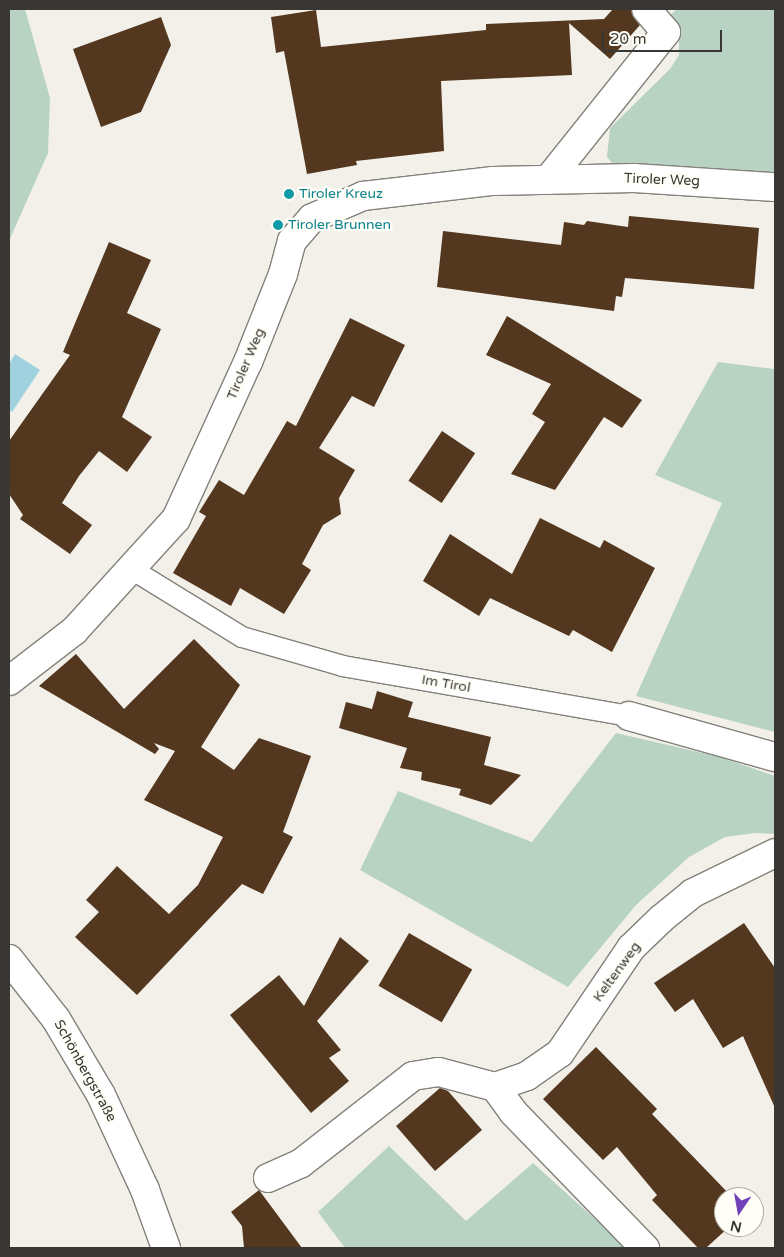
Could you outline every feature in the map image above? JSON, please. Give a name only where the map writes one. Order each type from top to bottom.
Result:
[{"type":"street","points":[[548,180],[666,32],[646,9]]},
{"type":"street","name":"Tiroler Weg","points":[[9,681],[74,631],[133,570],[176,519],[248,362],[283,274],[292,242],[312,218],[362,196],[493,181],[634,178],[775,187]]},
{"type":"street","name":"Im Tirol","points":[[630,716],[775,757]]},
{"type":"street","name":"Keltenweg","points":[[495,1087],[528,1076],[560,1053],[630,948],[661,919],[693,893],[775,852]]},
{"type":"street","name":"Schönbergstraße","points":[[9,959],[56,1020],[101,1095],[145,1190],[166,1248]]},
{"type":"street","points":[[268,1178],[300,1164],[413,1076],[439,1072],[495,1087],[513,1112],[645,1248]]},
{"type":"lane","name":"Im Tirol","points":[[133,570],[242,637],[343,666],[630,716]]},
{"type":"green space","points":[[9,9],[25,9],[50,98],[48,153],[9,241]]},
{"type":"green space","points":[[677,9],[775,9],[775,174],[614,165],[607,157],[610,128],[670,69],[679,55],[679,34],[667,18]]},
{"type":"green space","points":[[718,362],[775,369],[775,732],[636,696],[722,503],[655,475]]},
{"type":"green space","points":[[616,733],[720,757],[775,776],[775,834],[755,833],[725,837],[689,857],[636,905],[568,987],[360,870],[398,791],[532,842]]},
{"type":"green space","points":[[389,1146],[466,1221],[533,1163],[627,1248],[345,1248],[318,1212]]},
{"type":"water","points":[[15,354],[40,370],[12,412],[9,410],[9,364]]},
{"type":"building","points":[[613,9],[631,9],[640,25],[610,59],[569,23],[572,75],[441,81],[444,151],[356,161],[357,165],[307,174],[284,51],[276,53],[271,17],[316,10],[321,47],[486,30],[486,24],[604,19]]},
{"type":"building","points":[[161,17],[171,45],[141,112],[101,127],[73,49]]},
{"type":"building","points":[[629,216],[759,228],[754,289],[625,278],[622,297],[616,296],[614,311],[437,287],[443,231],[561,245],[564,222],[584,225],[587,221],[628,227]]},
{"type":"building","points":[[109,242],[151,260],[127,313],[161,329],[122,417],[152,437],[127,472],[99,451],[79,476],[62,503],[92,525],[70,554],[20,519],[23,515],[9,494],[9,441],[70,355],[63,352]]},
{"type":"building","points":[[507,316],[642,400],[622,428],[604,417],[555,490],[511,474],[545,422],[532,414],[551,384],[486,355]]},
{"type":"building","points":[[350,318],[405,345],[374,407],[352,396],[319,448],[355,470],[339,498],[341,514],[323,525],[302,564],[311,570],[284,614],[240,588],[231,606],[173,573],[206,516],[199,512],[219,480],[244,495],[287,421],[296,426]]},
{"type":"building","points":[[442,431],[475,453],[442,503],[408,481]]},
{"type":"building","points":[[540,518],[600,548],[604,540],[655,568],[612,652],[573,630],[569,636],[490,598],[479,616],[423,581],[450,534],[512,574]]},
{"type":"building","points":[[194,639],[240,685],[201,747],[234,770],[259,738],[311,756],[283,832],[293,837],[263,894],[242,884],[137,995],[75,937],[99,912],[86,900],[117,866],[169,914],[198,885],[223,837],[144,800],[175,751],[154,743],[159,749],[155,754],[39,686],[76,654],[124,709]]},
{"type":"building","points":[[377,691],[413,702],[408,717],[491,737],[484,765],[521,775],[491,805],[459,795],[461,789],[421,780],[422,772],[400,768],[407,748],[339,728],[346,702],[372,709]]},
{"type":"building","points":[[744,923],[775,968],[775,1108],[743,1036],[723,1048],[693,999],[675,1012],[654,983]]},
{"type":"building","points":[[409,933],[472,969],[442,1022],[378,986]]},
{"type":"building","points":[[340,937],[369,961],[317,1021],[341,1050],[329,1058],[349,1081],[311,1113],[230,1015],[279,975],[304,1006]]},
{"type":"building","points":[[596,1047],[657,1109],[652,1114],[722,1187],[714,1187],[714,1237],[718,1237],[706,1248],[698,1248],[652,1200],[657,1195],[617,1147],[603,1160],[543,1099]]},
{"type":"building","points":[[440,1088],[448,1091],[482,1130],[435,1171],[396,1126]]},
{"type":"building","points":[[259,1190],[302,1248],[244,1248],[242,1226],[231,1212]]},
{"type":"place","name":"Tiroler Kreuz","points":[[289,194]]},
{"type":"place","name":"Tiroler Brunnen","points":[[278,225]]}]
